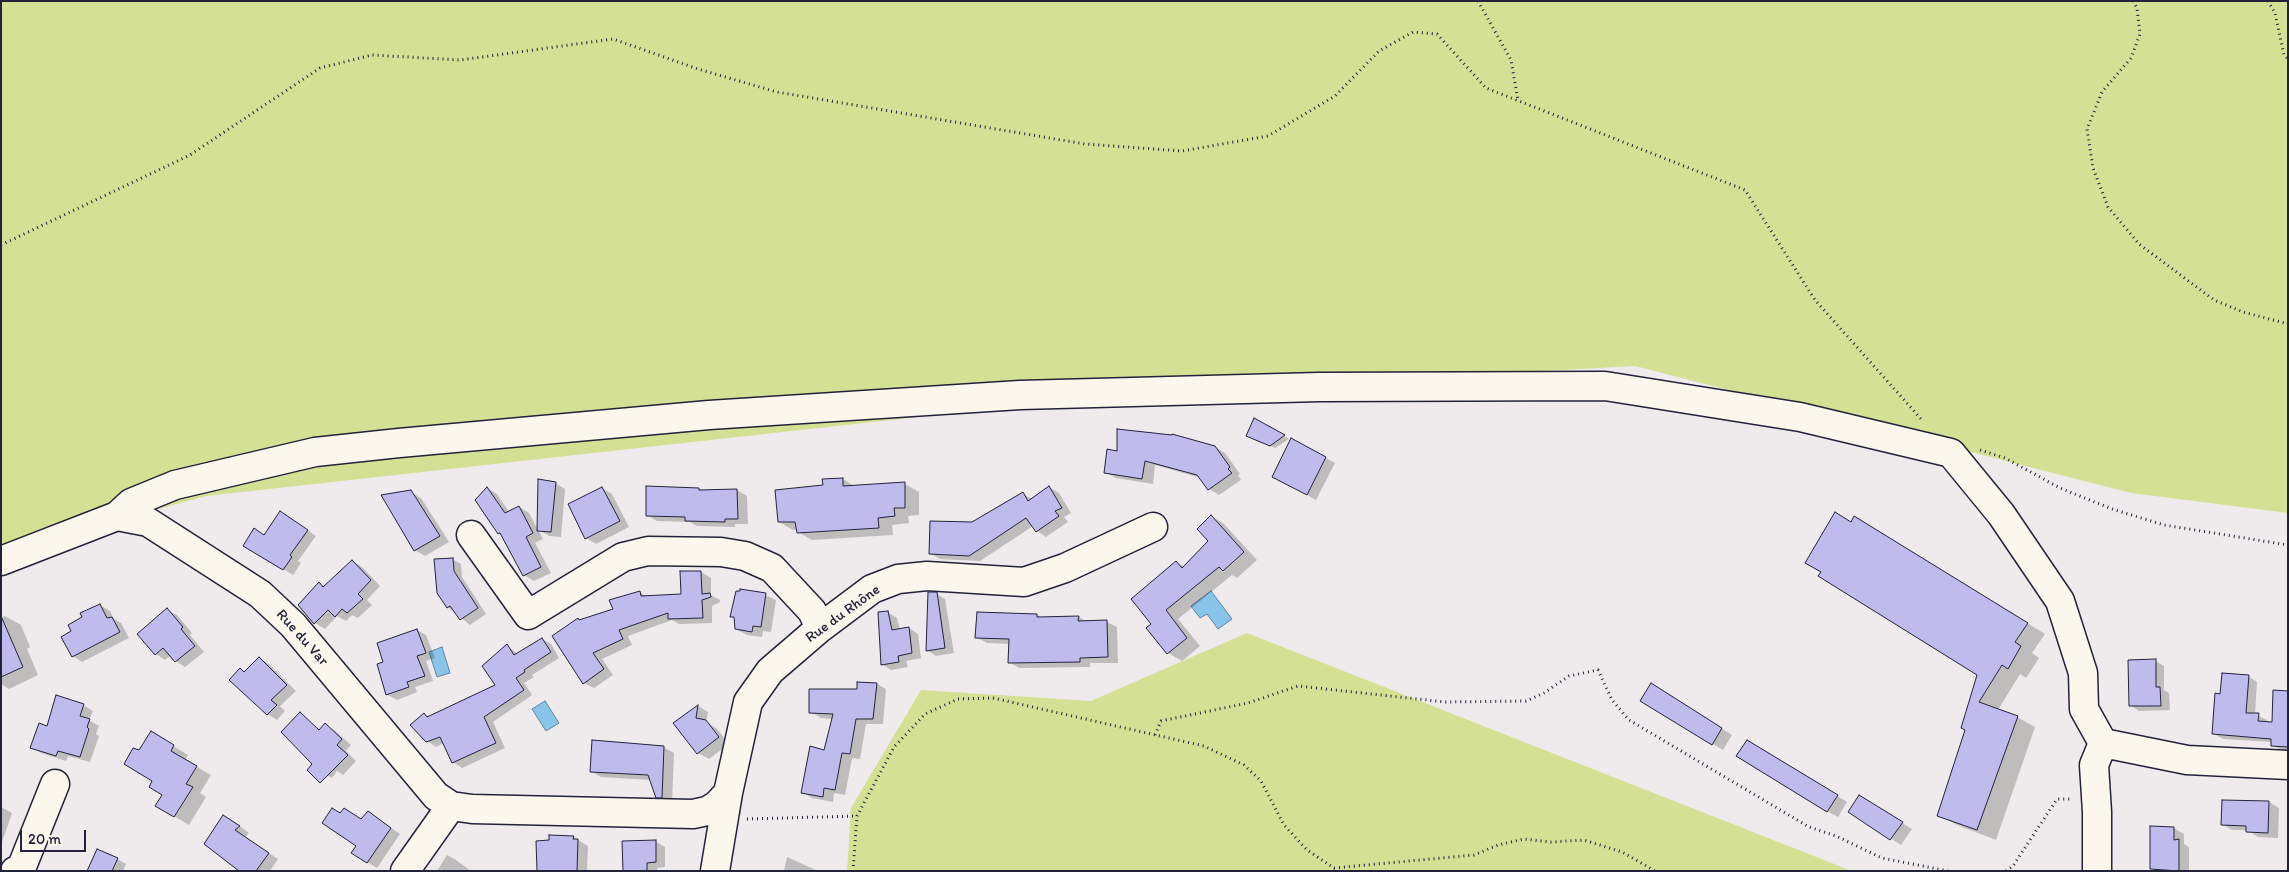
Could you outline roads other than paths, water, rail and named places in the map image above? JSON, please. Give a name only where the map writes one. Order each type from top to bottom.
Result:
[{"type":"street","points":[[1,561],[117,516],[131,503],[175,486],[315,452],[709,415],[1020,395],[1319,387],[1605,386],[1800,417],[1951,453],[2001,514],[2060,601],[2083,672],[2084,709],[2103,743],[2187,760],[2288,765]]},
{"type":"street","name":"Rue du Var","points":[[117,516],[148,522],[260,594],[293,625],[436,796],[451,806]]},
{"type":"street","name":"Rue du Rhône","points":[[717,860],[726,806],[748,702],[770,671],[820,628],[872,589],[898,579],[927,576],[1024,582],[1065,568],[1153,527]]},
{"type":"street","points":[[471,535],[528,615],[623,557],[648,551],[721,552],[745,556],[772,568],[812,611],[820,628]]},
{"type":"street","points":[[2097,871],[2097,798],[2094,765],[2103,743]]},
{"type":"street","points":[[14,871],[20,869],[55,784]]},
{"type":"street","points":[[405,871],[451,806],[472,809],[693,814],[707,811],[717,805],[726,806]]},
{"type":"street","points":[[693,814],[705,820],[714,833],[717,860]]},
{"type":"water","points":[[1211,591],[1232,619],[1218,629],[1207,614],[1200,618],[1191,606]]},
{"type":"water","points":[[442,647],[450,673],[437,677],[429,652]]},
{"type":"water","points":[[545,701],[559,723],[546,731],[532,709]]}]
